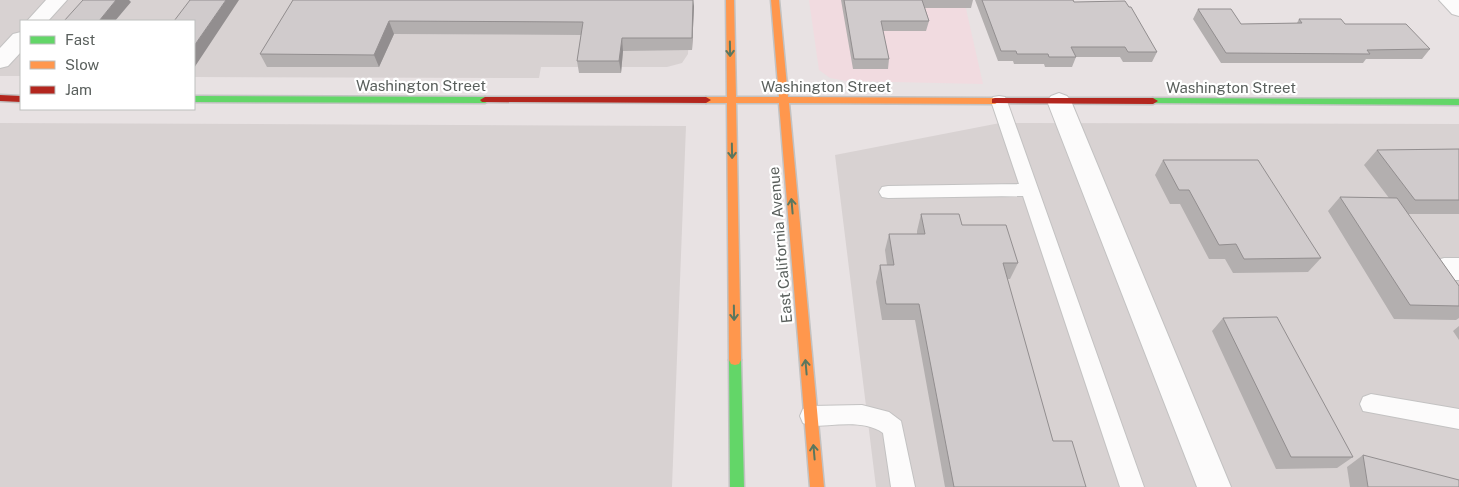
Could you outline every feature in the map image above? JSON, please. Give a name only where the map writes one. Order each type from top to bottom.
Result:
[{"type":"street","points":[[39,20],[57,0]]},
{"type":"street","points":[[730,0],[737,487]]},
{"type":"street","name":"East California Avenue","points":[[775,0],[817,487]]},
{"type":"street","points":[[1449,0],[1459,10]]},
{"type":"street","points":[[0,61],[20,40]]},
{"type":"street","points":[[0,98],[20,99]]},
{"type":"street","name":"Washington Street","points":[[195,99],[731,102],[1459,102]]},
{"type":"street","points":[[1059,101],[1214,487]]},
{"type":"lane","points":[[999,101],[1132,487]]},
{"type":"lane","points":[[888,192],[1030,190]]},
{"type":"lane","points":[[1371,404],[1453,416],[1459,419]]},
{"type":"lane","points":[[810,416],[862,415],[881,419],[893,428],[903,487]]},
{"type":"shaded area","points":[[0,0],[690,0],[688,54],[682,63],[667,67],[541,67],[539,78],[195,77],[195,20],[20,20],[20,76],[0,76]]},
{"type":"shaded area","points":[[809,0],[964,0],[983,84],[846,81],[830,78],[819,70]]},
{"type":"shaded area","points":[[0,123],[686,126],[672,487],[0,487]]},
{"type":"shaded area","points":[[1000,123],[1459,124],[1459,487],[876,487],[835,155]]},
{"type":"building","points":[[83,0],[116,0],[100,20],[65,20]]},
{"type":"building","points":[[190,0],[226,0],[195,45],[195,20],[175,20]]},
{"type":"building","points":[[293,0],[693,0],[692,38],[622,38],[619,61],[577,61],[583,22],[389,21],[374,55],[260,54]]},
{"type":"building","points":[[844,0],[922,0],[929,21],[881,21],[889,59],[854,59]]},
{"type":"building","points":[[982,0],[1125,1],[1131,7],[1157,52],[1128,52],[1125,47],[1071,47],[1076,57],[1049,57],[1048,54],[1017,54],[1016,51],[1001,51]]},
{"type":"building","points":[[1198,9],[1231,9],[1241,24],[1302,23],[1299,19],[1341,19],[1345,24],[1406,24],[1430,49],[1367,50],[1370,54],[1226,53]]},
{"type":"building","points":[[1459,149],[1459,200],[1415,200],[1377,150]]},
{"type":"building","points":[[1163,160],[1258,160],[1321,258],[1244,259],[1236,244],[1219,245],[1189,190],[1179,190]]},
{"type":"building","points":[[1340,197],[1397,198],[1459,286],[1459,306],[1410,305]]},
{"type":"building","points":[[921,214],[959,214],[962,225],[1006,225],[1018,263],[1003,263],[1053,441],[1072,441],[1086,487],[954,487],[919,304],[886,304],[880,265],[894,265],[889,234],[925,234]]},
{"type":"building","points":[[1277,317],[1353,457],[1291,457],[1223,318]]},
{"type":"building","points":[[1363,455],[1459,480],[1459,487],[1368,487]]},
{"type":"traffic: fast","points":[[195,99],[485,100]]},
{"type":"traffic: fast","points":[[1153,101],[1459,102]]},
{"type":"traffic: fast","points":[[735,360],[737,487]]},
{"type":"traffic: slow","points":[[730,0],[735,360]]},
{"type":"traffic: slow","points":[[775,0],[817,487]]},
{"type":"traffic: slow","points":[[706,100],[995,101]]},
{"type":"traffic: jam","points":[[0,98],[20,99]]},
{"type":"traffic: jam","points":[[485,100],[706,100]]},
{"type":"traffic: jam","points":[[995,101],[1153,101]]}]
